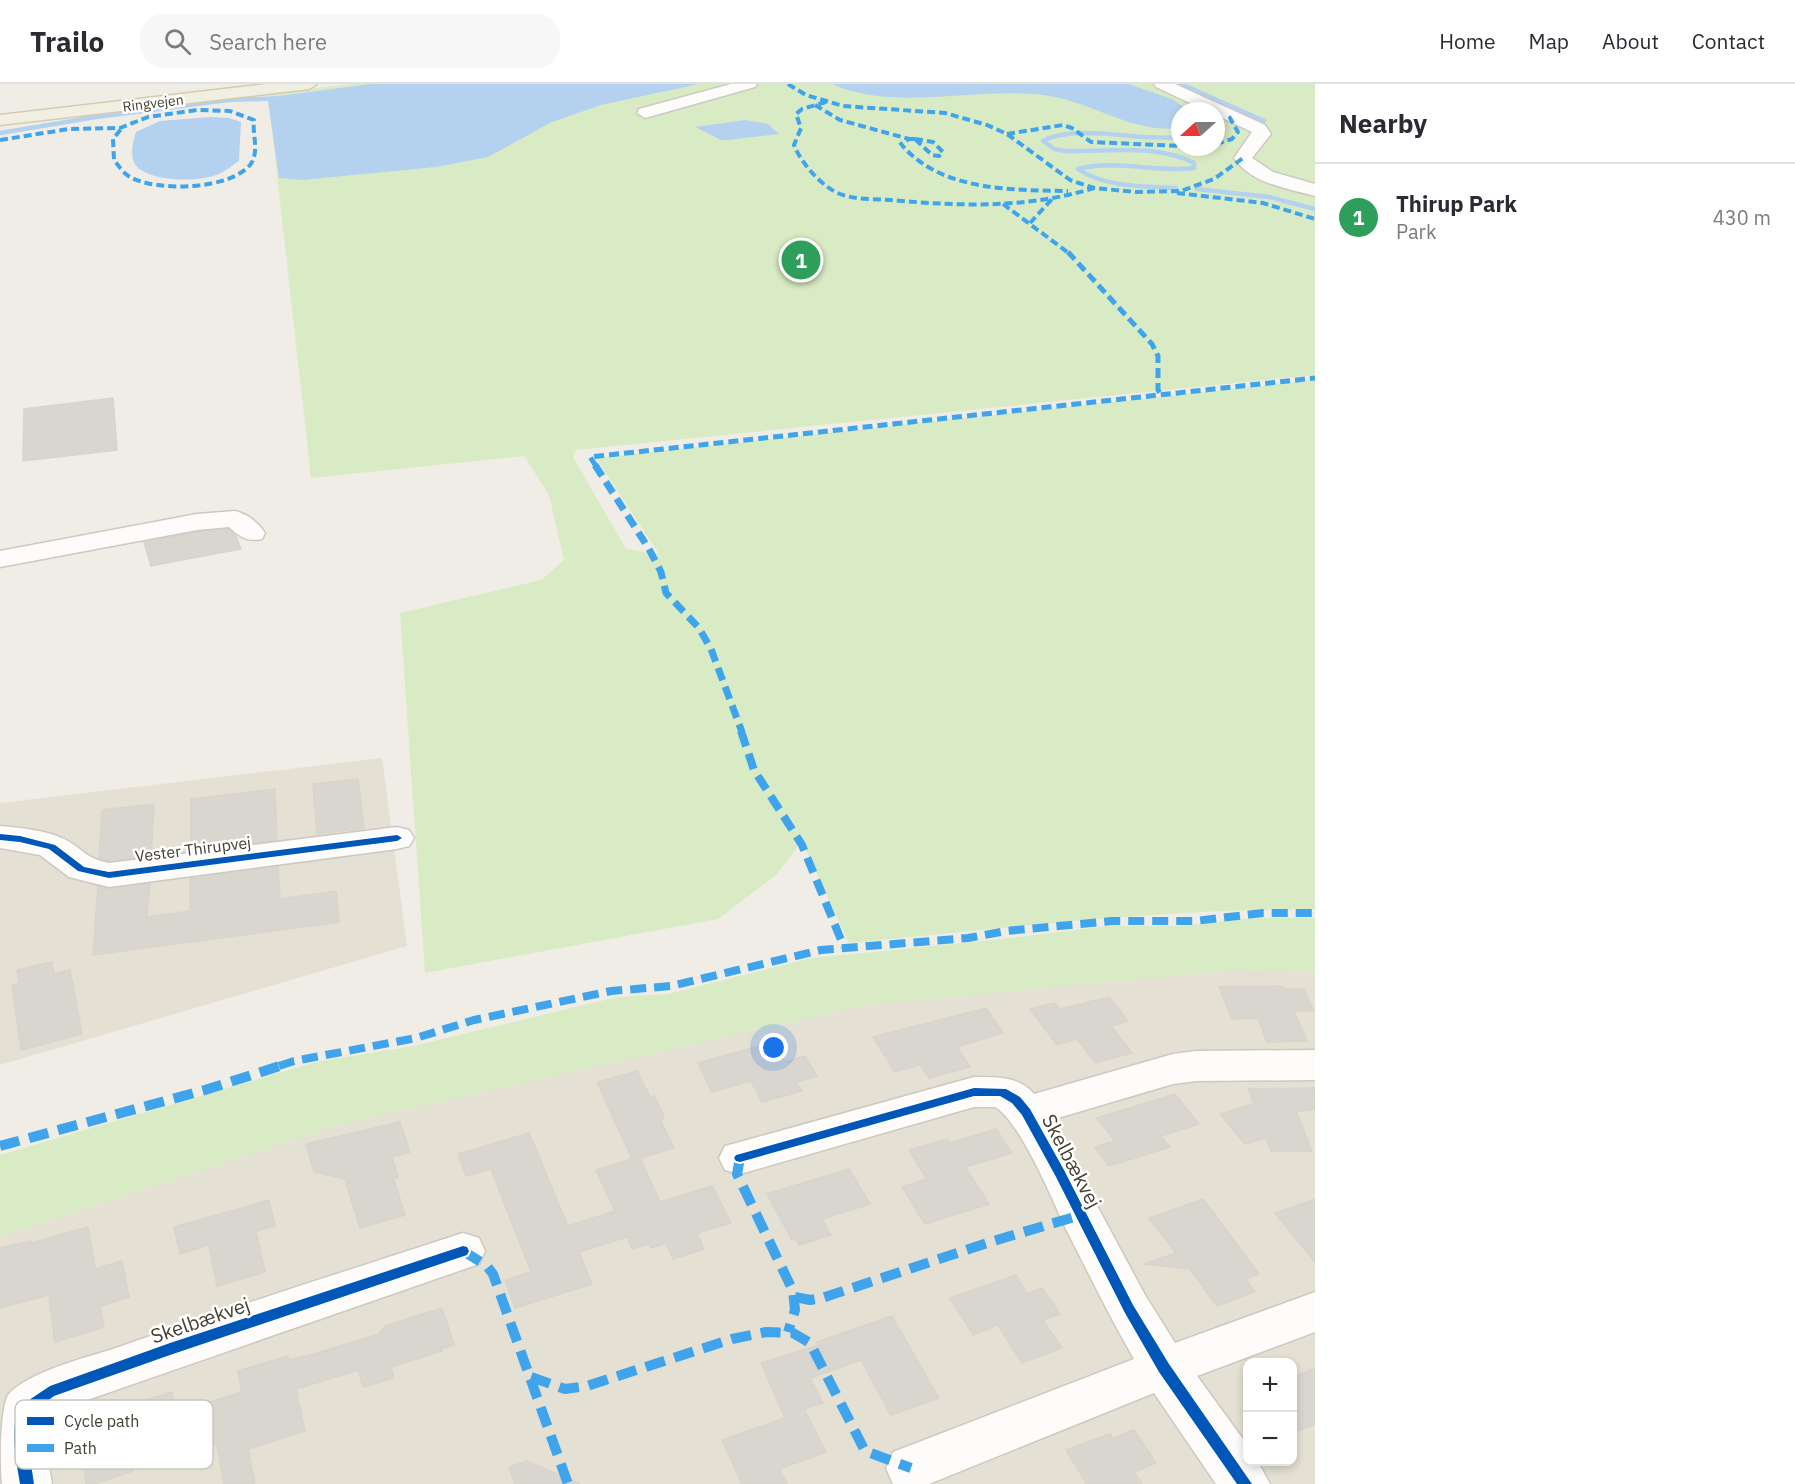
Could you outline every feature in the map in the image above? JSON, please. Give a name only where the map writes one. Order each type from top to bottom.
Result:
[{"type":"main road","name":"Ringvejen","points":[[0,120],[68,114],[309,84]]},
{"type":"main road","name":"Ringvejen","points":[[0,126],[68,114]]},
{"type":"street","points":[[645,113],[749,84]]},
{"type":"street","points":[[1162,84],[1259,129],[1262,134],[1243,158],[1246,163],[1267,175],[1315,190]]},
{"type":"street","points":[[0,559],[197,522],[235,519],[252,533]]},
{"type":"street","name":"Vester Thirupvej","points":[[0,837],[20,839],[52,847],[81,869],[109,875],[397,838]]},
{"type":"street","name":"Skelbækvej","points":[[1026,1112],[1173,1069],[1196,1066],[1315,1065]]},
{"type":"street","name":"Skelbækvej","points":[[741,1158],[974,1092],[1002,1092],[1016,1100],[1026,1112],[1060,1173],[1129,1309],[1164,1368],[1245,1484]]},
{"type":"street","name":"Skelbækvej","points":[[39,1400],[50,1392],[181,1345],[463,1251]]},
{"type":"street","points":[[911,1468],[1164,1368],[1315,1312]]},
{"type":"street","name":"Skelbækvej","points":[[25,1469],[27,1484]]},
{"type":"shaded area","points":[[382,758],[407,946],[0,1065],[0,803]]},
{"type":"shaded area","points":[[1238,970],[1315,972],[1315,1484],[0,1484],[0,1237],[346,1123],[865,1005]]},
{"type":"green space","points":[[351,84],[1315,84],[1315,375],[576,450],[573,457],[626,549],[659,554],[596,458],[1315,380],[1315,909],[1140,916],[849,943],[802,841],[777,874],[718,919],[425,973],[400,613],[541,580],[564,560],[549,495],[524,456],[311,478],[268,94]]},
{"type":"green space","points":[[1256,918],[1315,918],[1315,972],[1238,970],[865,1005],[346,1123],[0,1237],[0,1155],[316,1062],[414,1046],[617,997],[668,994],[812,958],[1107,926],[1179,926]]},
{"type":"water","points":[[371,84],[699,84],[601,105],[552,122],[488,157],[436,167],[302,180],[279,178],[268,101],[279,96]]},
{"type":"water","points":[[832,84],[1129,84],[1176,102],[1171,102],[1171,129],[1163,129],[1146,127],[1049,96],[995,94],[911,98],[883,97]]},
{"type":"water","points":[[210,117],[229,118],[241,122],[239,161],[211,177],[180,180],[158,177],[137,167],[132,147],[136,132],[160,121]]},
{"type":"water","points":[[745,120],[768,124],[779,134],[721,140],[695,127]]},
{"type":"building","points":[[113,398],[117,450],[23,461],[24,409]]},
{"type":"building","points":[[228,529],[236,536],[241,549],[151,566],[144,542]]},
{"type":"building","points":[[358,779],[364,828],[317,834],[313,784]]},
{"type":"building","points":[[275,789],[277,840],[191,851],[191,799]]},
{"type":"building","points":[[154,804],[151,855],[109,861],[99,858],[102,810]]},
{"type":"building","points":[[278,867],[280,899],[336,891],[339,922],[93,955],[98,886],[109,889],[150,884],[147,917],[190,911],[190,879]]},
{"type":"building","points":[[52,962],[54,974],[70,970],[82,1034],[21,1050],[12,985],[19,983],[17,970]]},
{"type":"building","points":[[1283,986],[1285,989],[1304,989],[1314,1011],[1294,1011],[1307,1041],[1267,1042],[1258,1018],[1232,1019],[1219,987]]},
{"type":"building","points":[[1109,997],[1128,1021],[1111,1026],[1132,1053],[1095,1063],[1077,1039],[1057,1045],[1030,1009],[1055,1003],[1060,1009]]},
{"type":"building","points":[[986,1008],[1003,1033],[957,1047],[970,1067],[929,1078],[920,1065],[895,1072],[873,1037]]},
{"type":"building","points":[[773,1042],[785,1062],[805,1056],[817,1076],[796,1082],[802,1091],[762,1102],[751,1081],[712,1092],[698,1063]]},
{"type":"building","points":[[637,1071],[650,1097],[654,1096],[664,1116],[661,1121],[674,1148],[640,1158],[660,1202],[712,1186],[731,1223],[697,1233],[704,1249],[673,1259],[666,1243],[651,1248],[649,1244],[632,1249],[627,1237],[579,1252],[592,1284],[515,1308],[505,1280],[531,1272],[491,1169],[466,1176],[458,1154],[529,1133],[568,1226],[615,1211],[596,1170],[632,1159],[597,1082]]},
{"type":"building","points":[[1315,1088],[1315,1110],[1296,1111],[1312,1151],[1271,1151],[1266,1138],[1245,1144],[1220,1114],[1254,1104],[1248,1089]]},
{"type":"building","points":[[1175,1094],[1199,1124],[1161,1136],[1170,1147],[1109,1166],[1095,1147],[1115,1141],[1097,1118]]},
{"type":"building","points":[[400,1122],[410,1152],[392,1157],[398,1176],[394,1180],[405,1215],[360,1228],[345,1179],[314,1172],[306,1144]]},
{"type":"building","points":[[996,1129],[1012,1153],[965,1167],[989,1204],[925,1224],[902,1187],[927,1179],[909,1150],[947,1139],[950,1143]]},
{"type":"building","points":[[849,1169],[870,1204],[822,1219],[831,1235],[799,1245],[796,1239],[792,1240],[767,1194]]},
{"type":"building","points":[[1203,1199],[1259,1274],[1245,1279],[1255,1292],[1217,1306],[1190,1269],[1144,1264],[1176,1253],[1149,1218]]},
{"type":"building","points":[[1315,1199],[1315,1262],[1275,1213]]},
{"type":"building","points":[[269,1200],[275,1226],[256,1231],[265,1272],[217,1286],[209,1245],[180,1254],[174,1227]]},
{"type":"building","points":[[88,1227],[95,1269],[122,1261],[129,1297],[100,1306],[104,1327],[55,1342],[49,1295],[0,1308],[0,1248],[31,1241],[31,1243]]},
{"type":"building","points":[[1016,1275],[1027,1294],[1042,1288],[1060,1314],[1043,1320],[1062,1348],[1022,1363],[998,1325],[973,1335],[950,1298]]},
{"type":"building","points":[[442,1308],[454,1345],[391,1367],[394,1378],[363,1387],[358,1370],[296,1389],[305,1431],[248,1449],[255,1484],[224,1484],[217,1445],[213,1446],[213,1401],[242,1392],[238,1371],[288,1356],[289,1360],[314,1354],[379,1334],[385,1326]]},
{"type":"building","points":[[892,1316],[939,1398],[891,1415],[861,1360],[810,1378],[823,1403],[804,1409],[826,1452],[779,1469],[787,1484],[742,1484],[722,1440],[785,1418],[761,1363],[819,1345],[817,1342]]},
{"type":"building","points":[[1315,1368],[1315,1424],[1297,1431],[1297,1412],[1297,1375]]},
{"type":"building","points":[[172,1392],[173,1400],[145,1400]]},
{"type":"building","points":[[1134,1430],[1156,1463],[1134,1472],[1142,1484],[1087,1484],[1066,1450],[1110,1434],[1113,1438]]},
{"type":"building","points":[[527,1461],[580,1484],[515,1484],[509,1467]]},
{"type":"building","points":[[84,1469],[133,1469],[133,1471],[94,1484],[86,1484]]},
{"type":"waterway","points":[[1181,84],[1264,121]]},
{"type":"waterway","points":[[0,133],[96,117],[228,100],[288,98]]},
{"type":"waterway","points":[[1171,138],[1073,133],[1043,141],[1054,149],[1065,151],[1131,150],[1171,155]]},
{"type":"waterway","points":[[1175,156],[1194,163],[1194,168],[1165,169],[1107,165],[1078,169],[1113,183],[1176,188]]},
{"type":"waterway","points":[[1197,189],[1269,197],[1315,209]]},
{"type":"marked path","points":[[788,84],[806,95],[843,106],[945,113],[987,125],[1007,134],[1070,180],[1094,188],[1136,192],[1181,191],[1214,179],[1243,158]]},
{"type":"marked path","points":[[826,102],[802,109],[796,114],[801,128],[794,145],[823,183],[846,196],[992,206],[1044,201],[1094,188]]},
{"type":"marked path","points":[[815,105],[840,120],[909,139],[901,144],[913,159],[931,170],[953,178],[1002,188],[1068,191]]},
{"type":"marked path","points":[[0,140],[69,129],[120,128],[137,120],[163,114],[197,110],[230,111],[254,120],[253,160],[241,173],[211,183],[174,186],[142,182],[130,177],[114,160],[113,139],[122,128]]},
{"type":"marked path","points":[[1225,141],[1232,139],[1238,132],[1230,118],[1233,116]]},
{"type":"marked path","points":[[1007,134],[1063,125],[1072,128],[1091,142],[1171,146]]},
{"type":"marked path","points":[[909,139],[914,139],[919,139],[924,139],[933,142],[943,152],[939,156],[932,155],[914,138]]},
{"type":"marked path","points":[[1177,193],[1263,203],[1315,219]]},
{"type":"marked path","points":[[1030,223],[1052,199]]},
{"type":"marked path","points":[[1003,204],[1067,251],[1152,344],[1158,356],[1158,390],[1160,393]]},
{"type":"marked path","points":[[844,947],[802,845],[754,770],[730,695],[711,649],[699,628],[666,593],[661,572],[649,549],[590,457],[1315,378]]},
{"type":"marked path","points":[[0,1146],[205,1090],[294,1061],[416,1038],[474,1020],[611,991],[671,986],[821,950],[968,938],[1006,931],[1112,921],[1195,921],[1263,913],[1315,913]]},
{"type":"marked path","points":[[740,1158],[737,1174],[793,1291],[795,1310],[788,1332]]},
{"type":"marked path","points":[[795,1297],[810,1300],[822,1298],[990,1242],[1081,1215]]},
{"type":"marked path","points":[[463,1251],[486,1265],[493,1274],[568,1484]]},
{"type":"marked path","points":[[531,1377],[565,1389],[587,1386],[732,1339],[766,1332],[793,1333],[810,1343],[865,1451],[911,1468]]},
{"type":"cycle path","points":[[0,837],[20,839],[52,847],[81,869],[109,875],[397,838]]},
{"type":"cycle path","points":[[740,1158],[974,1092],[1002,1092],[1016,1100],[1026,1112],[1060,1173],[1129,1309],[1164,1368],[1245,1484]]},
{"type":"cycle path","points":[[39,1400],[50,1392],[170,1349],[463,1251]]},
{"type":"cycle path","points":[[25,1469],[27,1484]]},
{"type":"place","name":"Thirup Park","points":[[801,260]]}]
